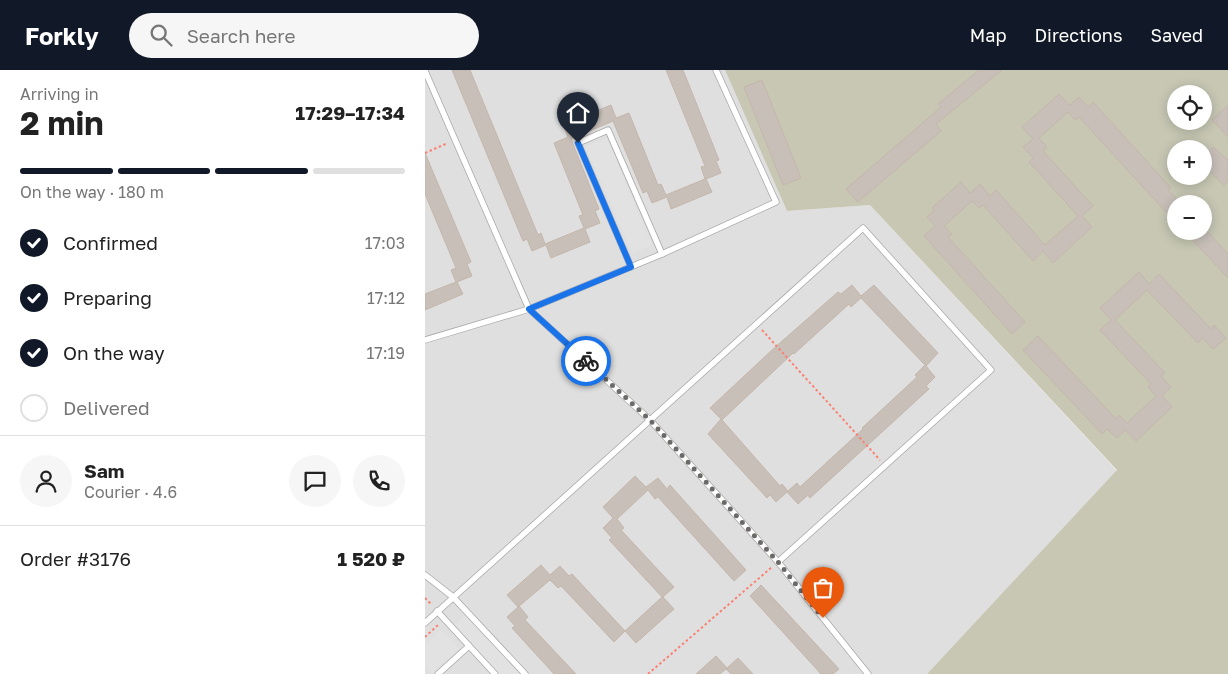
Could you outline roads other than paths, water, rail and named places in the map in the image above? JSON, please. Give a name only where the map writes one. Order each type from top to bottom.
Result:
[{"type":"lane","points":[[425,340],[529,309],[662,254],[776,202],[716,70]]},
{"type":"lane","points":[[425,71],[529,309],[650,420],[778,562],[868,674]]},
{"type":"lane","points":[[631,267],[578,143],[608,130],[662,254]]},
{"type":"lane","points":[[425,623],[863,228],[991,370],[778,562]]},
{"type":"lane","points":[[425,575],[453,597],[525,674]]},
{"type":"lane","points":[[437,611],[495,674]]},
{"type":"lane","points":[[438,674],[469,646]]}]
